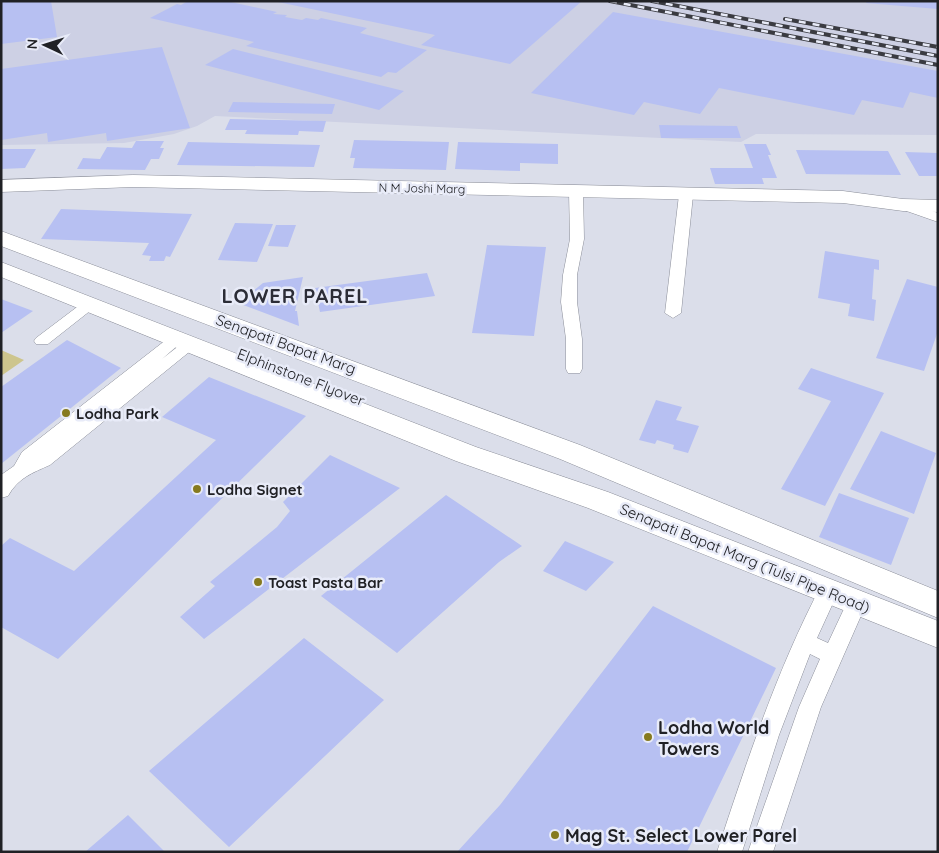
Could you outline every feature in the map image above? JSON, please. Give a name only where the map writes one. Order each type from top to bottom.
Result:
[{"type":"main road","name":"N M Joshi Marg","points":[[1,186],[133,181],[686,195],[898,197]]},
{"type":"main road","points":[[898,197],[938,189]]},
{"type":"main road","points":[[898,197],[937,214]]},
{"type":"main road","name":"Senapati Bapat Marg","points":[[1,238],[570,452]]},
{"type":"main road","name":"Elphinstone Flyover","points":[[1,247],[455,423],[535,457],[598,500]]},
{"type":"main road","name":"Elphinstone Flyover","points":[[1,260],[437,431],[535,457],[570,452]]},
{"type":"main road","points":[[1,269],[184,342]]},
{"type":"main road","name":"Senapati Bapat Marg (Tulsi Pipe Road)","points":[[184,342],[466,454],[598,500],[829,590],[938,635]]},
{"type":"main road","name":"Senapati Bapat Marg (Tulsi Pipe Road)","points":[[570,452],[938,606]]},
{"type":"street","points":[[574,369],[574,339],[569,302],[570,275],[577,239],[576,192]]},
{"type":"street","points":[[673,313],[686,195]]},
{"type":"street","points":[[42,340],[90,304]]},
{"type":"street","points":[[1,491],[7,480],[21,470],[44,461],[184,342]]},
{"type":"street","points":[[729,852],[767,735],[804,642],[829,590]]},
{"type":"street","points":[[760,852],[810,707],[857,602]]},
{"type":"street","points":[[804,642],[832,655]]},
{"type":"shaded area","points":[[1,1],[938,1],[938,135],[756,134],[741,142],[215,116],[197,126],[174,134],[124,143],[1,145]]},
{"type":"shaded area","points":[[1,350],[24,360],[1,376]]},
{"type":"building","points":[[1,1],[51,1],[57,37],[1,44]]},
{"type":"building","points":[[188,1],[226,1],[277,12],[273,14],[287,15],[285,17],[302,20],[306,18],[318,20],[321,18],[367,28],[360,33],[427,50],[396,73],[388,72],[381,77],[246,46],[254,42],[150,18],[177,4],[181,5]]},
{"type":"building","points":[[582,1],[510,64],[421,45],[435,35],[278,2]]},
{"type":"building","points":[[867,1],[938,1],[938,9],[866,3]]},
{"type":"building","points":[[613,12],[938,71],[938,98],[910,92],[903,108],[862,100],[854,115],[719,88],[700,114],[644,102],[634,115],[531,93]]},
{"type":"building","points":[[162,47],[190,128],[107,141],[106,133],[48,142],[47,133],[1,140],[1,69]]},
{"type":"building","points":[[233,49],[404,91],[379,110],[205,65]]},
{"type":"building","points":[[233,102],[335,104],[332,114],[228,112]]},
{"type":"building","points":[[230,119],[326,121],[323,132],[299,131],[298,135],[245,134],[247,130],[225,130]]},
{"type":"building","points":[[659,125],[737,126],[741,138],[661,138]]},
{"type":"building","points":[[354,140],[449,142],[446,170],[353,168],[355,158],[350,158]]},
{"type":"building","points":[[136,141],[164,141],[160,148],[164,148],[159,159],[151,159],[145,170],[77,169],[83,158],[100,159],[107,147],[132,148]]},
{"type":"building","points":[[188,142],[320,145],[314,167],[177,165]]},
{"type":"building","points":[[458,142],[558,144],[558,164],[520,163],[520,171],[455,169]]},
{"type":"building","points":[[744,144],[766,144],[777,178],[762,178],[764,184],[715,184],[710,168],[753,168]]},
{"type":"building","points":[[1,149],[36,149],[25,168],[1,169]]},
{"type":"building","points":[[796,150],[888,151],[901,175],[806,174]]},
{"type":"building","points":[[905,152],[938,153],[938,176],[919,176]]},
{"type":"building","points":[[61,209],[192,214],[170,257],[166,256],[164,261],[149,261],[151,256],[142,255],[149,243],[41,239]]},
{"type":"building","points":[[235,223],[273,224],[257,262],[218,260]]},
{"type":"building","points":[[276,225],[296,225],[288,247],[268,246]]},
{"type":"building","points":[[487,245],[546,247],[534,336],[472,333]]},
{"type":"building","points":[[825,251],[879,260],[879,270],[874,269],[872,299],[876,300],[874,321],[848,316],[850,304],[818,298]]},
{"type":"building","points":[[427,273],[435,296],[320,312],[315,288]]},
{"type":"building","points":[[303,277],[295,311],[297,311],[299,326],[238,303],[263,283]]},
{"type":"building","points":[[907,279],[938,287],[938,331],[924,371],[876,358]]},
{"type":"building","points":[[1,299],[33,311],[1,333]]},
{"type":"building","points":[[67,340],[121,368],[1,464],[1,387]]},
{"type":"building","points":[[811,368],[884,393],[825,506],[781,489],[831,401],[798,389]]},
{"type":"building","name":"Lodha Signet","points":[[209,377],[306,416],[58,659],[1,627],[1,546],[10,538],[74,571],[216,440],[162,417]]},
{"type":"building","points":[[656,400],[682,407],[676,420],[699,426],[688,453],[673,449],[674,445],[657,440],[655,444],[639,440]]},
{"type":"building","points":[[881,431],[936,453],[914,514],[850,489]]},
{"type":"building","points":[[330,455],[400,488],[204,639],[180,617],[215,586],[210,582],[277,527],[290,511],[283,502]]},
{"type":"building","points":[[839,493],[909,518],[891,565],[819,537]]},
{"type":"building","points":[[446,495],[522,546],[499,562],[397,653],[321,596]]},
{"type":"building","points":[[565,541],[614,562],[586,591],[543,571]]},
{"type":"building","name":"Lodha World Towers","points":[[653,606],[776,668],[687,852],[457,852],[500,805]]},
{"type":"building","points":[[304,638],[384,700],[229,847],[149,771]]},
{"type":"building","points":[[128,815],[165,852],[85,852]]},
{"type":"railway","points":[[610,1],[938,65]]},
{"type":"railway","points":[[652,1],[938,56]]},
{"type":"railway","points":[[785,19],[938,47]]},
{"type":"place","name":"Lodha Park","points":[[66,413]]},
{"type":"place","name":"Lodha Signet","points":[[197,489]]},
{"type":"place","name":"Toast Pasta Bar","points":[[258,582]]},
{"type":"place","name":"Lodha World Towers","points":[[648,737]]},
{"type":"place","name":"Mag St. Select Lower Parel","points":[[555,835]]},
{"type":"district","name":"LOWER PAREL","points":[[295,295]]}]
